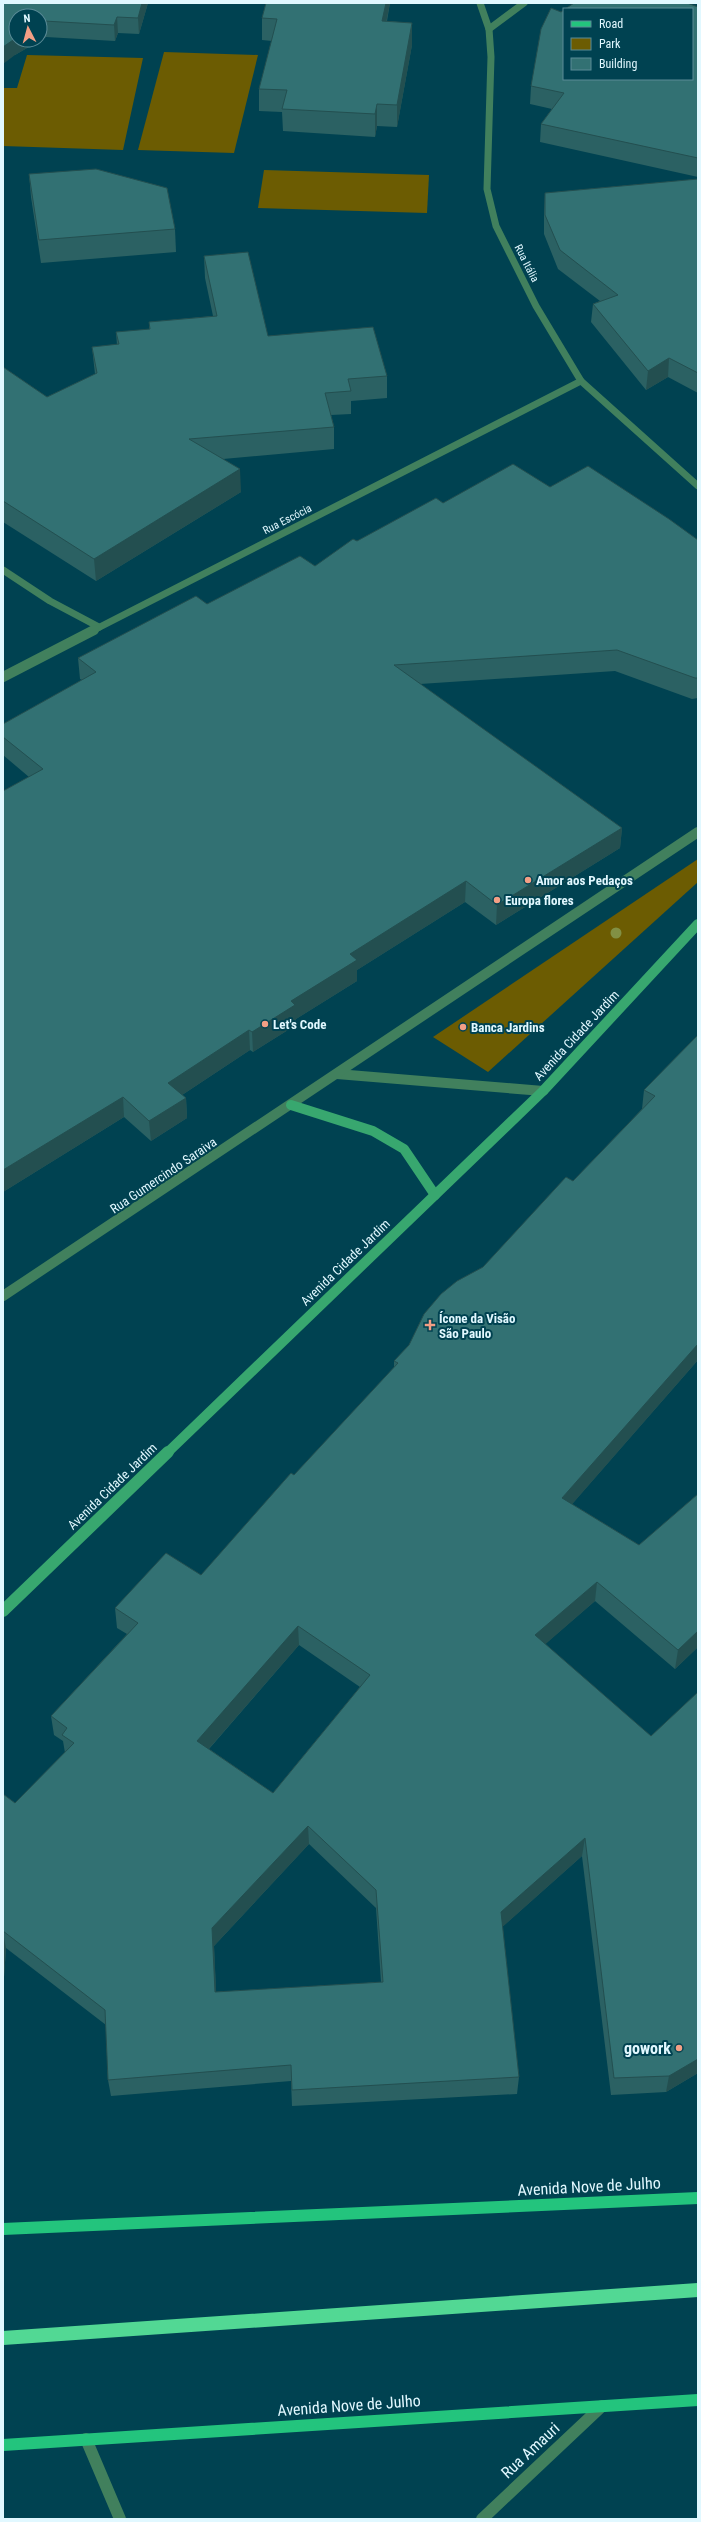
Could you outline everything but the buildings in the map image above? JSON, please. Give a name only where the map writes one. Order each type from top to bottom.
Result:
[{"type":"highway","points":[[3,2338],[698,2290]]},
{"type":"main road","name":"Avenida Cidade Jardim","points":[[3,1611],[543,1090],[698,924]]},
{"type":"main road","points":[[291,1104],[373,1131],[404,1149],[435,1195]]},
{"type":"main road","name":"Avenida Nove de Julho","points":[[3,2230],[698,2198]]},
{"type":"main road","name":"Avenida Nove de Julho","points":[[3,2445],[698,2400]]},
{"type":"street","name":"Rua Itália","points":[[480,3],[489,29],[491,57],[487,189],[496,226],[536,306],[581,381],[670,463],[698,486]]},
{"type":"street","points":[[489,29],[524,3]]},
{"type":"street","name":"Rua Escócia","points":[[3,677],[581,381]]},
{"type":"street","points":[[3,570],[50,601],[99,627]]},
{"type":"street","name":"Rua Gumercindo Saraiva","points":[[3,1296],[698,832]]},
{"type":"street","points":[[337,1074],[543,1090]]},
{"type":"street","name":"Rua Amauri","points":[[482,2519],[602,2406]]},
{"type":"street","points":[[86,2439],[120,2519]]},
{"type":"green space","points":[[164,52],[258,55],[234,153],[138,150]]},
{"type":"green space","points":[[27,55],[143,58],[123,150],[3,146],[3,88],[17,88]]},
{"type":"green space","points":[[264,170],[429,175],[427,213],[258,208]]},
{"type":"green space","points":[[698,859],[698,882],[488,1072],[433,1037]]},
{"type":"place","name":"Amor aos Pedaços","points":[[528,880]]},
{"type":"place","name":"Europa flores","points":[[497,900]]},
{"type":"place","name":"Let's Code","points":[[265,1024]]},
{"type":"place","name":"Banca Jardins","points":[[463,1027]]},
{"type":"place","name":"Ícone da Visão São Paulo","points":[[430,1325]]},
{"type":"place","name":"gowork","points":[[679,2048]]}]
